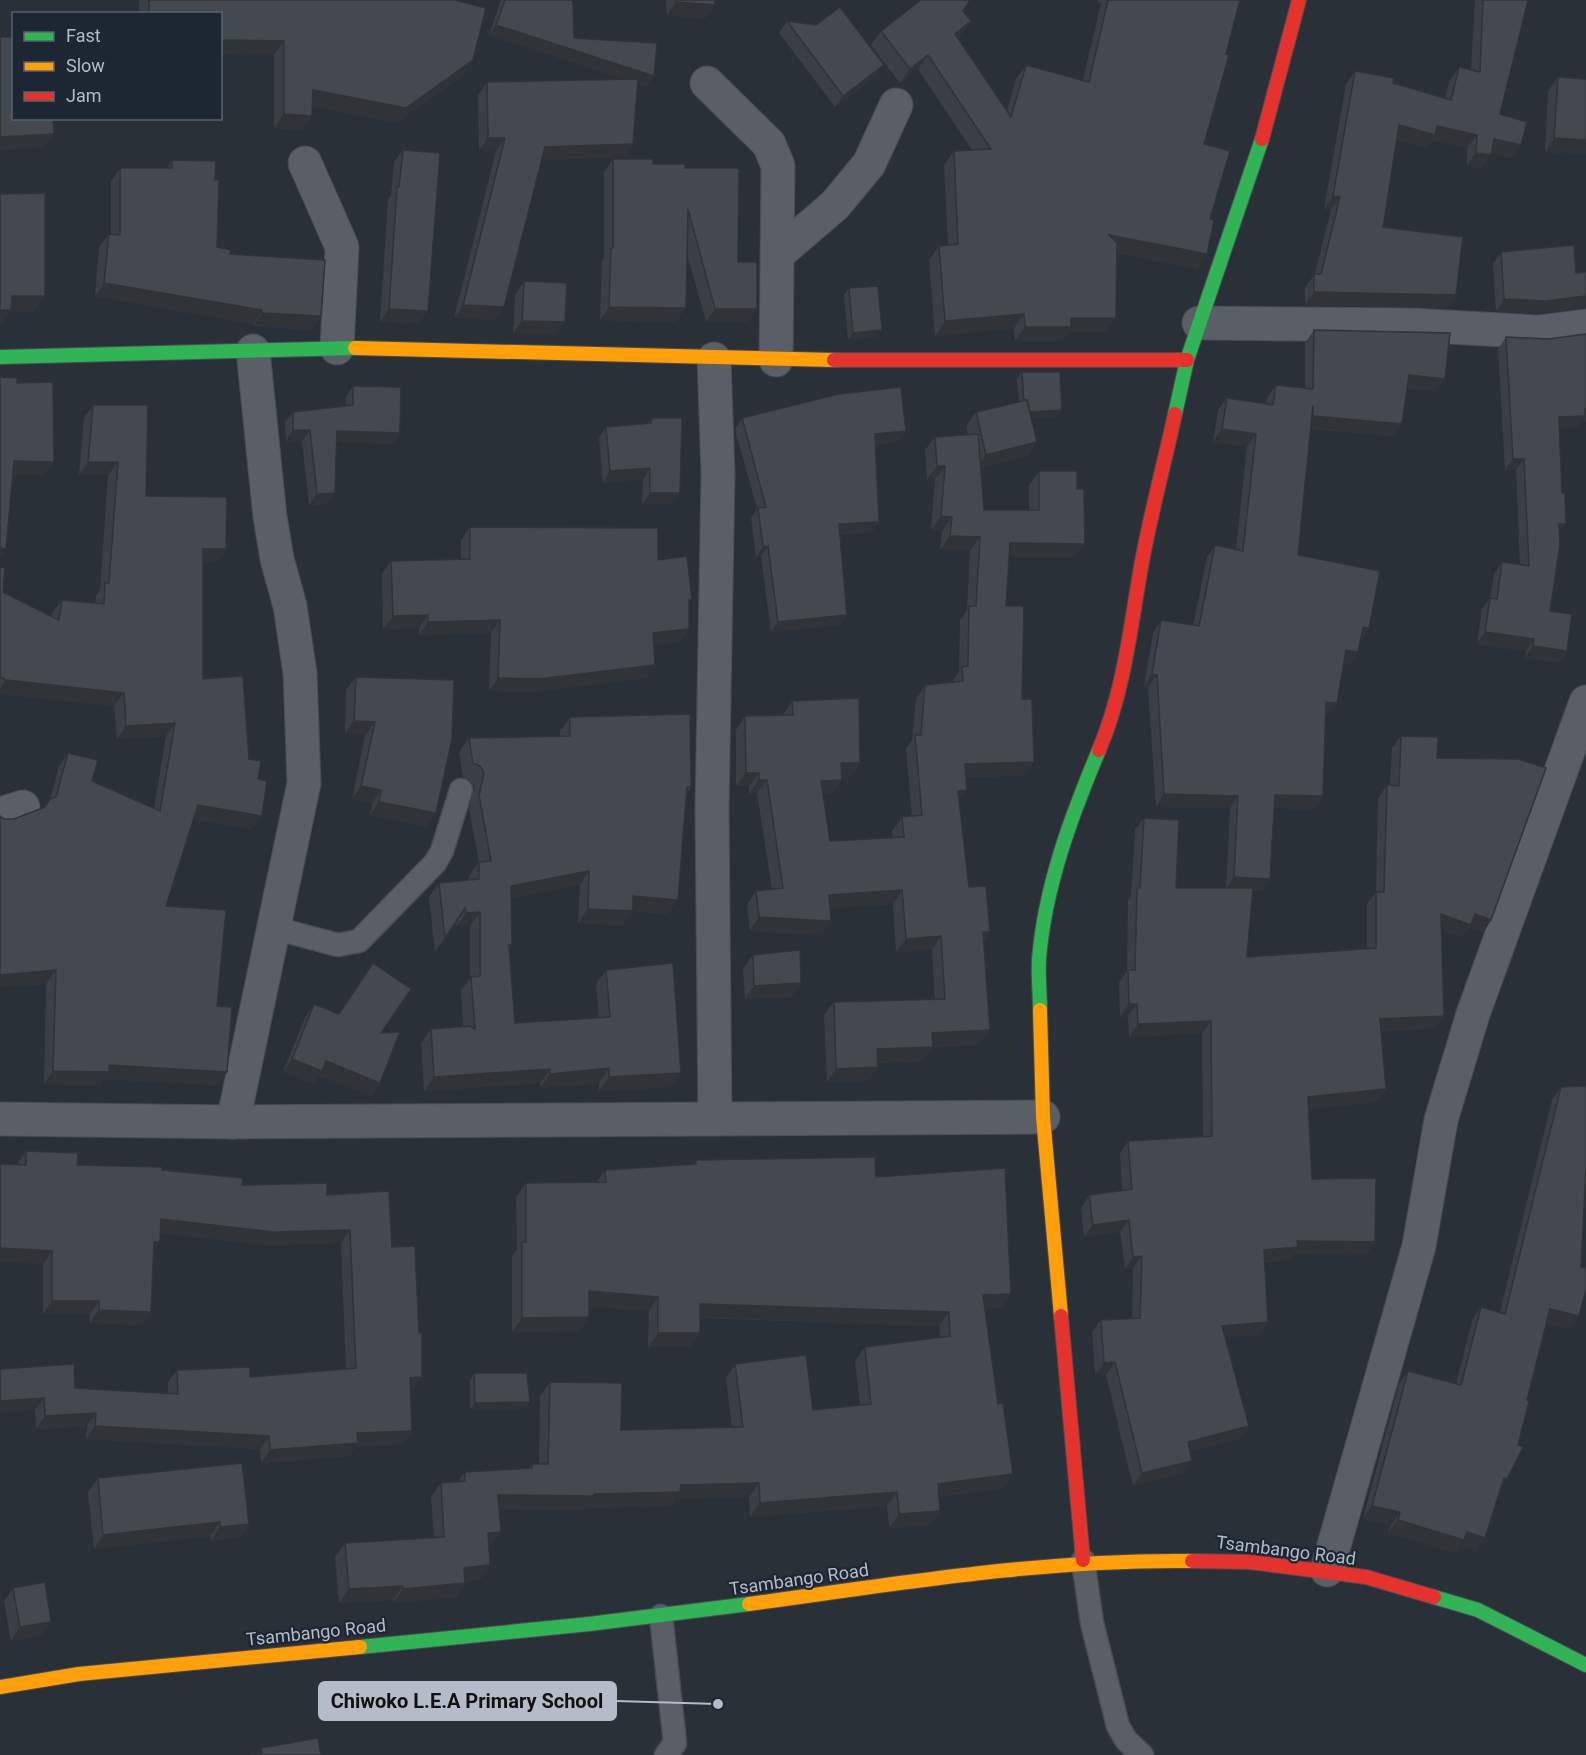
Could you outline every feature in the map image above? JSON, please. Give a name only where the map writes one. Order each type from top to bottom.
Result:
[{"type":"street","points":[[1083,1560],[1043,1117],[1039,960],[1052,879],[1075,807],[1113,717],[1127,661],[1141,566],[1187,360],[1266,128],[1299,0]]},
{"type":"street","points":[[707,83],[769,144],[778,166],[776,360]]},
{"type":"street","points":[[778,254],[835,205],[868,164],[897,105]]},
{"type":"street","points":[[305,163],[342,247],[337,348]]},
{"type":"street","points":[[1199,323],[1411,325],[1538,332],[1586,326]]},
{"type":"street","points":[[0,357],[337,348],[776,360],[1187,360]]},
{"type":"street","points":[[233,1122],[304,783],[300,673],[290,606],[277,559],[270,517],[253,351]]},
{"type":"street","points":[[714,359],[718,474],[712,808],[715,1119]]},
{"type":"street","points":[[1327,1570],[1419,1245],[1441,1120],[1473,1014],[1586,702]]},
{"type":"street","points":[[0,1119],[233,1122],[1043,1117]]},
{"type":"street","name":"Tsambango Road","points":[[0,1687],[79,1674],[661,1616],[1016,1567],[1083,1560],[1198,1558],[1253,1561],[1327,1570],[1431,1595],[1485,1613],[1586,1665]]},
{"type":"lane","points":[[274,928],[338,945],[359,941],[435,863],[442,851],[461,790]]},
{"type":"lane","points":[[1083,1560],[1092,1623],[1118,1725],[1126,1740],[1142,1755]]},
{"type":"lane","points":[[661,1616],[675,1743],[666,1755]]},
{"type":"building","points":[[149,0],[454,0],[486,8],[473,60],[406,108],[313,90],[312,116],[284,114],[284,41],[222,40],[222,12],[149,12]]},
{"type":"building","points":[[505,0],[573,1],[574,38],[657,43],[654,76],[496,25]]},
{"type":"building","points":[[676,0],[714,0],[715,5],[676,2]]},
{"type":"building","points":[[921,0],[970,0],[963,11],[971,21],[955,34],[1011,117],[1026,65],[1089,82],[1108,0],[1240,0],[1226,54],[1229,55],[1204,144],[1230,151],[1210,219],[1214,220],[1207,254],[1109,235],[1117,243],[1116,318],[1071,318],[1071,327],[1025,327],[1024,314],[945,321],[939,246],[958,244],[954,151],[991,149],[928,55],[910,69],[881,31]]},
{"type":"building","points":[[1483,0],[1528,0],[1500,114],[1527,122],[1521,145],[1494,139],[1491,155],[1476,153],[1477,135],[1437,126],[1435,135],[1399,125],[1383,227],[1463,237],[1456,295],[1314,292],[1314,274],[1321,274],[1340,197],[1333,196],[1355,71],[1394,78],[1393,83],[1451,100],[1459,67],[1480,72]]},
{"type":"building","points":[[840,7],[884,65],[843,96],[787,21],[816,25]]},
{"type":"building","points":[[0,37],[12,37],[12,120],[53,120],[54,134],[0,137]]},
{"type":"building","points":[[1558,77],[1586,79],[1586,140],[1554,138]]},
{"type":"building","points":[[638,79],[633,144],[545,147],[504,307],[463,305],[505,138],[488,138],[487,82]]},
{"type":"building","points":[[403,150],[440,153],[428,311],[389,309],[397,187],[399,187]]},
{"type":"building","points":[[613,159],[653,159],[653,164],[685,164],[685,168],[739,168],[738,262],[757,262],[757,309],[715,309],[688,209],[686,308],[609,307],[611,248],[613,248]]},
{"type":"building","points":[[172,160],[216,161],[215,180],[219,180],[217,247],[231,250],[230,254],[325,260],[321,316],[262,313],[262,310],[104,283],[109,234],[120,235],[120,168],[172,168]]},
{"type":"building","points":[[45,193],[45,296],[12,296],[11,310],[0,310],[0,194]]},
{"type":"building","points":[[1574,245],[1576,273],[1586,272],[1586,296],[1546,301],[1504,299],[1501,252]]},
{"type":"building","points":[[524,281],[567,283],[565,322],[522,321]]},
{"type":"building","points":[[878,286],[882,330],[853,333],[849,288]]},
{"type":"building","points":[[1314,330],[1450,333],[1445,379],[1409,375],[1402,424],[1313,416],[1313,405],[1298,555],[1380,571],[1369,628],[1363,627],[1358,652],[1346,650],[1337,703],[1326,702],[1323,796],[1275,795],[1270,879],[1234,877],[1238,796],[1164,794],[1157,675],[1152,674],[1161,620],[1199,626],[1215,545],[1243,551],[1256,434],[1222,429],[1227,398],[1273,405],[1276,385],[1313,389]]},
{"type":"building","points":[[1586,334],[1585,416],[1559,417],[1562,493],[1565,493],[1566,524],[1559,524],[1560,544],[1550,611],[1572,614],[1567,651],[1533,646],[1534,639],[1485,632],[1490,598],[1497,599],[1502,562],[1529,566],[1524,459],[1513,459],[1506,337],[1548,339]]},
{"type":"building","points":[[1022,372],[1060,372],[1062,410],[1030,412],[1027,400],[1024,401]]},
{"type":"building","points":[[0,377],[17,378],[17,383],[53,382],[54,462],[14,461],[6,549],[0,548]]},
{"type":"building","points":[[353,386],[401,387],[400,433],[337,431],[335,493],[317,494],[310,430],[293,430],[293,412],[353,405]]},
{"type":"building","points":[[901,387],[906,431],[875,434],[879,522],[839,524],[847,615],[778,622],[768,546],[763,547],[758,508],[766,507],[742,418],[839,394]]},
{"type":"building","points":[[1027,400],[1037,442],[986,455],[976,412]]},
{"type":"building","points":[[93,405],[148,405],[146,496],[227,497],[226,549],[203,549],[203,679],[243,676],[249,759],[261,761],[258,779],[267,781],[262,816],[198,805],[166,906],[226,910],[217,1006],[232,1007],[227,1072],[109,1065],[109,1072],[53,1071],[56,970],[0,975],[0,816],[4,819],[14,819],[45,807],[50,799],[56,797],[68,753],[98,760],[92,781],[160,811],[175,723],[126,726],[124,693],[6,680],[0,677],[0,568],[5,567],[3,592],[59,620],[62,600],[104,604],[105,583],[109,583],[118,462],[88,462]]},
{"type":"building","points":[[652,418],[682,418],[680,493],[650,493],[650,468],[610,471],[606,427],[651,423]]},
{"type":"building","points":[[978,434],[984,510],[1039,510],[1039,471],[1077,471],[1077,489],[1084,489],[1085,544],[1010,543],[1006,606],[1024,606],[1022,699],[1032,699],[1034,762],[965,764],[967,790],[958,791],[969,887],[986,886],[990,932],[983,932],[990,1030],[932,1033],[933,1047],[877,1049],[878,1067],[836,1069],[834,1002],[945,999],[941,936],[906,939],[902,890],[829,895],[831,921],[759,917],[756,891],[783,888],[767,780],[759,780],[759,773],[746,773],[745,716],[793,715],[792,701],[859,698],[860,763],[841,763],[842,780],[821,781],[830,841],[904,837],[902,817],[922,815],[915,735],[921,735],[925,685],[963,681],[962,667],[968,666],[969,606],[976,606],[980,537],[950,536],[952,517],[941,516],[945,466],[937,466],[935,437]]},
{"type":"building","points":[[470,527],[658,528],[658,560],[687,556],[692,600],[689,600],[689,629],[653,633],[655,665],[539,679],[498,678],[500,620],[428,622],[428,615],[393,616],[391,561],[470,559]]},
{"type":"building","points":[[356,677],[454,680],[452,739],[436,813],[379,802],[381,790],[361,786],[375,722],[354,721]]},
{"type":"building","points":[[690,714],[691,787],[687,787],[678,900],[633,896],[633,911],[588,909],[589,871],[511,886],[512,945],[509,945],[515,1023],[610,1017],[606,970],[673,963],[681,1073],[609,1077],[609,1068],[550,1074],[550,1069],[434,1077],[431,1029],[470,1026],[475,1029],[471,977],[480,976],[480,912],[466,913],[465,908],[445,938],[439,883],[479,879],[479,862],[491,861],[479,795],[484,773],[480,766],[473,763],[469,738],[570,736],[570,717]]},
{"type":"building","points":[[1401,736],[1438,737],[1437,758],[1518,759],[1546,768],[1491,920],[1475,914],[1471,925],[1441,914],[1444,1016],[1380,1019],[1386,1089],[1308,1097],[1312,1179],[1376,1178],[1375,1242],[1297,1241],[1298,1247],[1264,1250],[1268,1322],[1222,1326],[1249,1426],[1188,1442],[1192,1461],[1142,1473],[1115,1362],[1104,1363],[1101,1320],[1140,1318],[1142,1256],[1133,1257],[1129,1220],[1093,1225],[1089,1195],[1132,1189],[1128,1141],[1212,1136],[1211,1021],[1138,1024],[1137,1004],[1129,1004],[1128,970],[1135,970],[1137,888],[1140,888],[1144,818],[1179,820],[1176,888],[1253,888],[1247,957],[1376,948],[1376,892],[1384,892],[1387,785],[1399,786]]},
{"type":"building","points":[[800,950],[801,983],[754,986],[753,955]]},
{"type":"building","points":[[373,963],[411,989],[381,1033],[400,1032],[380,1083],[326,1061],[322,1071],[292,1059],[314,1004],[339,1014]]},
{"type":"building","points":[[1586,1086],[1586,1170],[1581,1267],[1586,1268],[1586,1289],[1579,1316],[1550,1309],[1518,1445],[1523,1447],[1507,1479],[1504,1478],[1485,1538],[1467,1532],[1464,1540],[1398,1520],[1400,1512],[1372,1506],[1408,1371],[1461,1385],[1481,1307],[1505,1314],[1561,1087]]},
{"type":"building","points":[[26,1151],[78,1153],[77,1165],[162,1167],[162,1170],[243,1178],[242,1185],[327,1183],[327,1195],[389,1191],[392,1247],[415,1246],[419,1333],[422,1333],[422,1377],[410,1378],[412,1431],[357,1433],[358,1443],[270,1450],[269,1436],[95,1426],[96,1413],[45,1416],[44,1398],[0,1401],[0,1369],[74,1364],[75,1388],[178,1394],[177,1370],[250,1367],[250,1377],[356,1368],[350,1230],[273,1232],[161,1219],[160,1242],[154,1242],[151,1312],[99,1310],[99,1301],[52,1301],[52,1251],[0,1248],[0,1164],[26,1165]]},
{"type":"building","points":[[875,1157],[876,1177],[1005,1168],[1011,1294],[983,1295],[998,1404],[1003,1403],[1013,1474],[938,1484],[940,1511],[899,1514],[897,1492],[760,1503],[759,1483],[681,1485],[680,1492],[594,1494],[594,1496],[498,1495],[501,1532],[488,1533],[490,1565],[464,1568],[465,1583],[403,1589],[403,1586],[349,1589],[345,1543],[444,1537],[441,1483],[465,1481],[465,1472],[532,1468],[532,1464],[548,1464],[550,1382],[622,1383],[621,1430],[743,1427],[735,1364],[806,1355],[813,1410],[871,1404],[865,1347],[950,1336],[949,1312],[700,1304],[700,1333],[658,1333],[658,1297],[589,1291],[589,1317],[522,1318],[522,1242],[526,1242],[526,1183],[606,1182],[605,1170],[696,1164],[696,1160]]},
{"type":"building","points":[[474,1373],[527,1373],[530,1402],[475,1403]]},
{"type":"building","points":[[242,1463],[249,1524],[220,1527],[220,1522],[103,1535],[98,1478]]},
{"type":"building","points":[[45,1582],[51,1622],[20,1627],[13,1588]]},
{"type":"building","points":[[318,1738],[321,1755],[250,1755],[262,1753],[261,1748]]},
{"type":"traffic: fast","points":[[1175,414],[1187,360],[1262,139]]},
{"type":"traffic: fast","points":[[0,357],[355,348]]},
{"type":"traffic: fast","points":[[1040,1010],[1039,959],[1053,878],[1069,826],[1099,750]]},
{"type":"traffic: fast","points":[[1434,1597],[1478,1610],[1586,1665]]},
{"type":"traffic: fast","points":[[360,1647],[589,1624],[749,1604]]},
{"type":"traffic: slow","points":[[355,348],[834,360]]},
{"type":"traffic: slow","points":[[1040,1010],[1043,1117],[1061,1316]]},
{"type":"traffic: slow","points":[[749,1604],[1025,1568],[1136,1561],[1192,1561]]},
{"type":"traffic: slow","points":[[0,1687],[79,1674],[360,1647]]},
{"type":"traffic: jam","points":[[1262,139],[1299,0]]},
{"type":"traffic: jam","points":[[834,360],[1187,360]]},
{"type":"traffic: jam","points":[[1099,750],[1108,728],[1120,683],[1145,548],[1175,414]]},
{"type":"traffic: jam","points":[[1061,1316],[1083,1560]]},
{"type":"traffic: jam","points":[[1192,1561],[1250,1562],[1366,1577],[1434,1597]]},
{"type":"place","name":"Chiwoko L.E.A Primary School","points":[[718,1704]]}]
